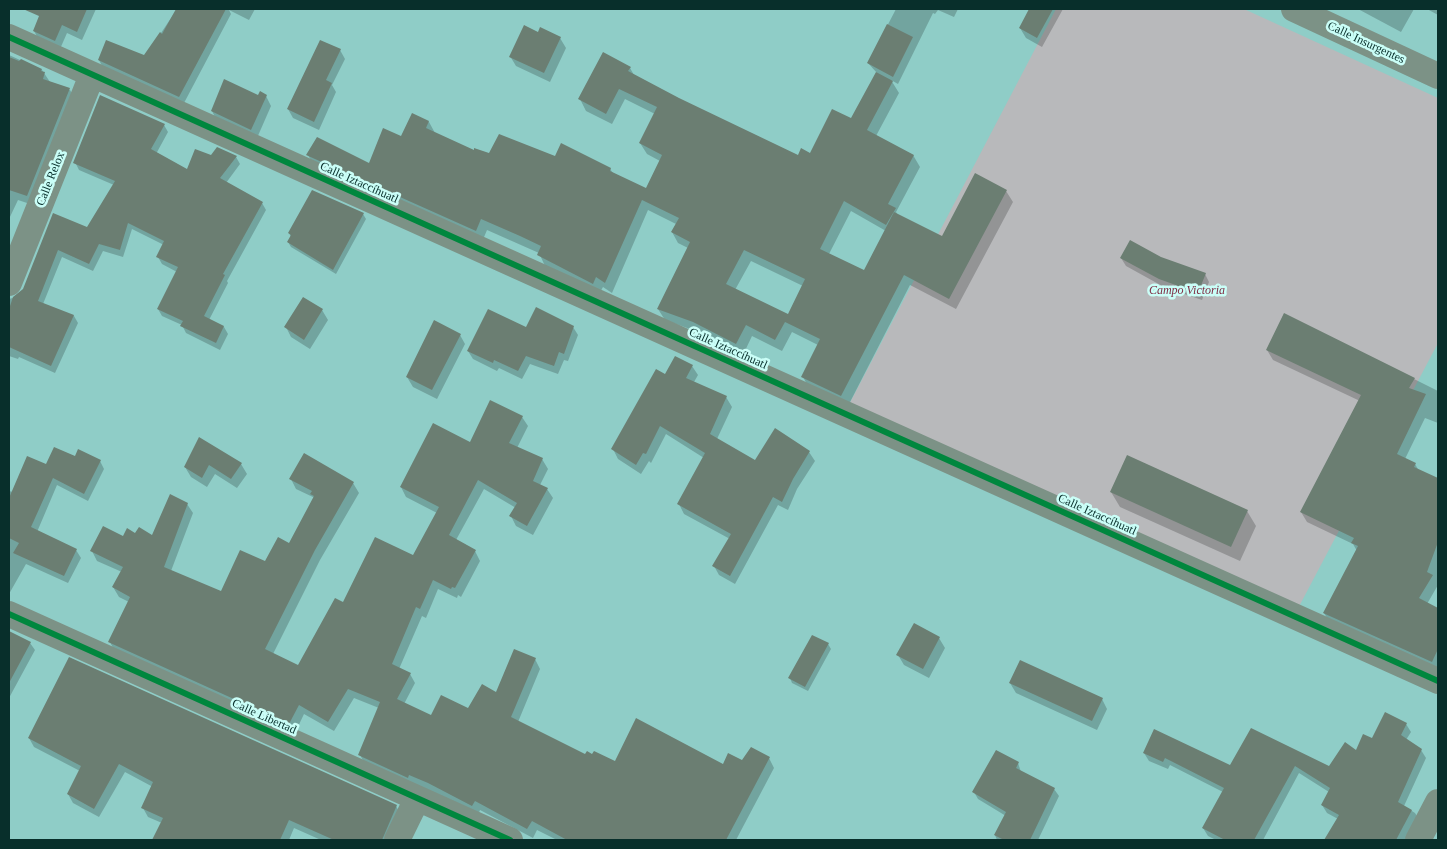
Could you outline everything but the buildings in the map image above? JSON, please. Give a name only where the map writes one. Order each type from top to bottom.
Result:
[{"type":"street","name":"Calle Insurgentes","points":[[1294,9],[1438,76]]},
{"type":"street","name":"Calle Iztaccíhuatl","points":[[9,37],[1438,681]]},
{"type":"street","name":"Calle Relox","points":[[9,283],[92,75]]},
{"type":"street","name":"Calle Libertad","points":[[9,614],[510,840]]},
{"type":"street","points":[[397,840],[417,799]]},
{"type":"street","points":[[1418,840],[1438,802]]},
{"type":"green space","name":"Campo Victoria","points":[[1056,9],[1244,9],[1438,98],[1438,343],[1294,616],[844,414]]},
{"type":"cycle path","points":[[9,37],[1438,681]]},
{"type":"cycle path","points":[[9,614],[510,840]]}]
